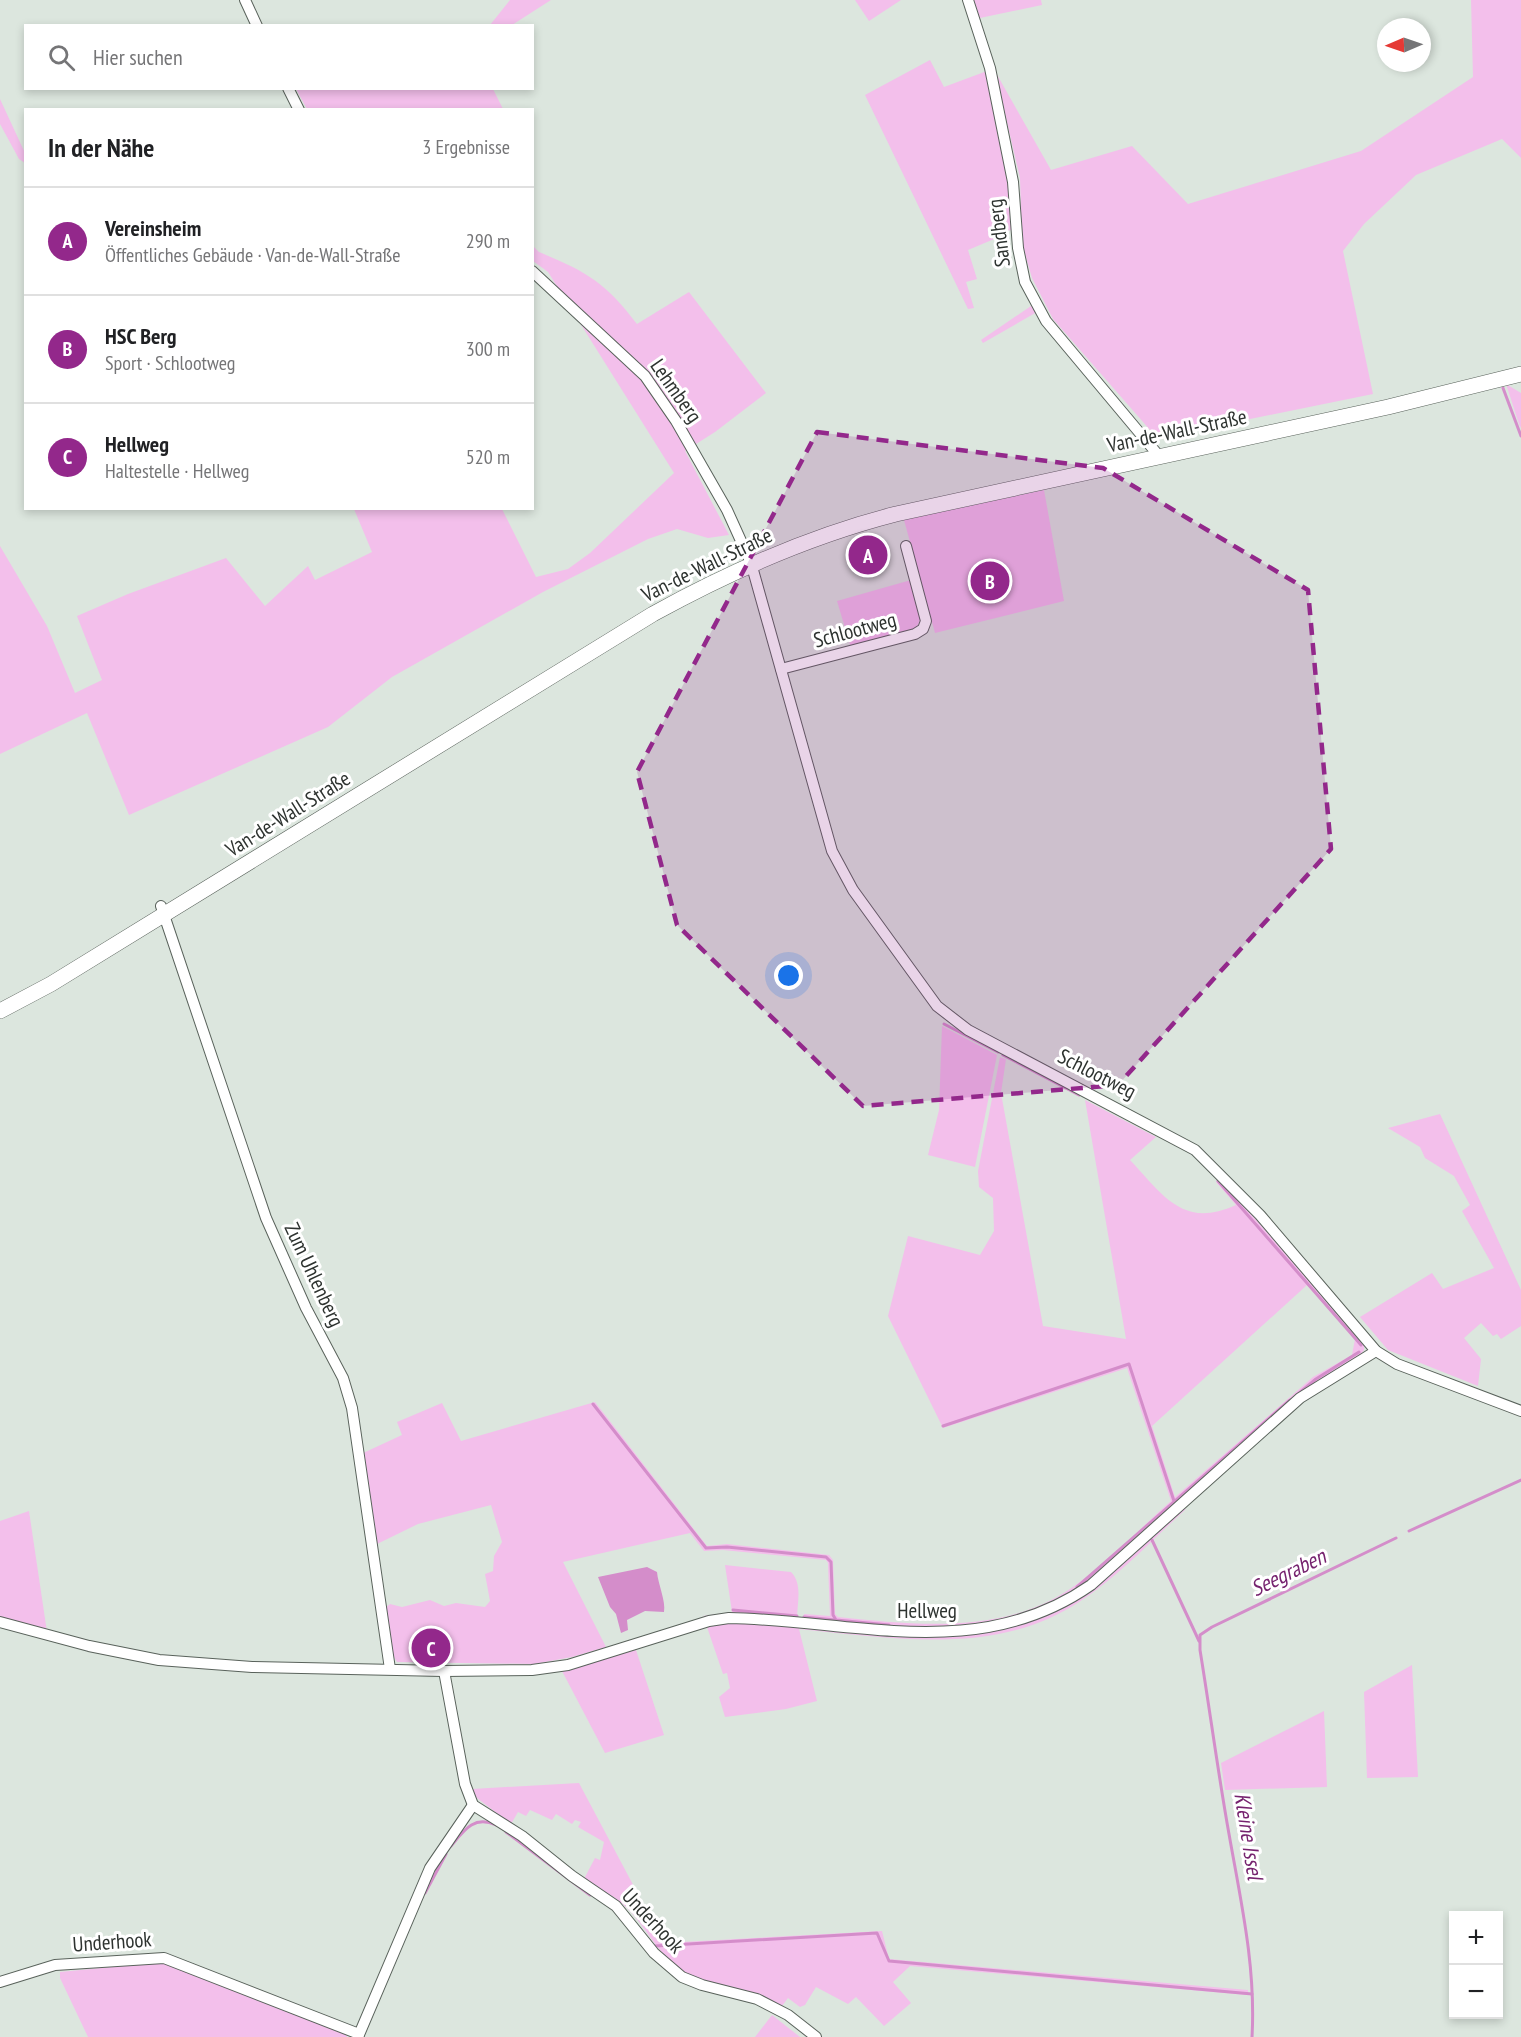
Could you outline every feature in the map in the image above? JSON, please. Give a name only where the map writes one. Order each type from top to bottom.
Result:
[{"type":"main road","name":"Van-de-Wall-Straße","points":[[0,1011],[51,984],[163,910],[653,614],[751,563],[818,537],[887,517],[1377,409],[1521,374]]},
{"type":"street","points":[[245,0],[256,24]]},
{"type":"street","name":"Sandberg","points":[[968,0],[990,68],[1013,182],[1018,248],[1025,282],[1046,321],[1159,456]]},
{"type":"street","points":[[289,90],[297,108]]},
{"type":"street","name":"Lehmberg","points":[[534,273],[645,376],[676,421],[727,510],[751,563]]},
{"type":"street","name":"Schlootweg","points":[[781,669],[915,634],[923,629],[926,621],[906,546]]},
{"type":"street","name":"Schlootweg","points":[[751,563],[832,851],[853,890],[937,1006],[968,1030],[1183,1141],[1195,1150],[1260,1215],[1376,1351],[1397,1364],[1521,1411]]},
{"type":"street","name":"Zum Uhlenberg","points":[[163,910],[266,1218],[306,1308],[343,1378],[352,1408],[390,1669]]},
{"type":"street","name":"Hellweg","points":[[0,1622],[89,1646],[159,1660],[252,1667],[444,1671],[532,1670],[568,1665],[709,1621],[729,1618],[925,1634],[994,1627],[1056,1606],[1090,1585],[1300,1398],[1376,1351]]},
{"type":"street","points":[[444,1671],[465,1784],[473,1805]]},
{"type":"street","name":"Underhook","points":[[0,1982],[55,1965],[164,1958],[359,2036],[430,1868],[473,1805],[522,1836],[572,1876],[616,1906],[654,1953],[682,1977],[702,1985],[757,1998],[788,2015],[816,2037]]},
{"type":"highlighted area","points":[[817,432],[1103,468],[1308,590],[1331,849],[1118,1085],[863,1106],[677,925],[637,772]]},
{"type":"shaded area","points":[[510,0],[551,0],[514,24],[491,24]]},
{"type":"shaded area","points":[[855,0],[901,0],[869,21]]},
{"type":"shaded area","points":[[970,0],[1041,0],[1042,5],[975,19]]},
{"type":"shaded area","points":[[1471,0],[1521,0],[1521,158],[1502,139],[1416,175],[1364,224],[1343,251],[1373,394],[1157,438],[1053,319],[1032,278],[1022,244],[1020,178],[995,71],[1051,170],[1132,146],[1188,204],[1361,151],[1473,77]]},
{"type":"shaded area","points":[[930,60],[944,87],[987,71],[1008,182],[1012,230],[999,232],[999,237],[968,250],[977,279],[966,282],[974,308],[968,309],[865,95]]},
{"type":"shaded area","points":[[297,90],[494,90],[502,108],[306,108]]},
{"type":"shaded area","points":[[0,99],[24,151],[24,162],[19,159],[0,124]]},
{"type":"shaded area","points":[[534,247],[539,252],[583,272],[605,288],[637,324],[689,292],[766,393],[715,432],[685,451],[729,535],[708,538],[677,529],[648,539],[543,592],[392,677],[328,727],[129,815],[87,713],[0,754],[0,546],[47,626],[75,693],[102,680],[77,616],[128,594],[226,558],[265,606],[308,566],[315,580],[372,552],[354,510],[502,510],[536,577],[568,569],[590,553],[674,473],[548,272],[534,262]]},
{"type":"shaded area","points":[[1034,304],[1037,312],[983,343],[981,340]]},
{"type":"shaded area","points":[[1506,384],[1521,393],[1521,428],[1519,424]]},
{"type":"shaded area","points":[[1044,490],[1064,601],[935,633],[904,520]]},
{"type":"shaded area","points":[[911,580],[921,618],[916,629],[851,648],[837,601]]},
{"type":"shaded area","points":[[942,1026],[997,1055],[975,1167],[928,1155],[939,1110]]},
{"type":"shaded area","points":[[1000,1057],[1006,1059],[1001,1093],[1043,1326],[1126,1339],[1085,1100],[1156,1137],[1130,1160],[1153,1186],[1176,1205],[1188,1211],[1202,1213],[1236,1205],[1216,1182],[1220,1179],[1359,1336],[1364,1344],[1364,1350],[1358,1358],[1315,1382],[1285,1407],[1087,1583],[1071,1594],[1015,1618],[951,1630],[804,1619],[804,1614],[830,1616],[826,1560],[723,1550],[704,1551],[690,1533],[563,1562],[606,1647],[572,1657],[534,1664],[397,1662],[392,1654],[384,1609],[390,1604],[402,1607],[430,1600],[444,1606],[456,1603],[485,1607],[490,1601],[485,1574],[493,1571],[494,1556],[502,1542],[491,1505],[418,1524],[375,1545],[361,1454],[402,1435],[397,1422],[442,1403],[461,1441],[595,1402],[707,1546],[727,1544],[829,1555],[833,1560],[835,1614],[838,1617],[927,1624],[987,1620],[1016,1614],[1043,1604],[1070,1589],[1097,1569],[1171,1501],[1127,1368],[943,1428],[888,1316],[908,1236],[980,1255],[994,1231],[993,1198],[979,1187],[978,1171]],"holes":[[[1307,1285],[1355,1339],[1352,1355],[1313,1377],[1175,1497],[1152,1426]]]},
{"type":"shaded area","points":[[1440,1114],[1521,1290],[1521,1326],[1501,1339],[1497,1334],[1493,1336],[1481,1323],[1464,1338],[1481,1359],[1478,1386],[1388,1350],[1360,1317],[1432,1273],[1443,1289],[1494,1268],[1462,1211],[1470,1205],[1454,1176],[1425,1158],[1420,1147],[1388,1128]]},
{"type":"shaded area","points":[[1182,1509],[1186,1509],[1121,1570],[1093,1592],[1047,1619],[1013,1631],[943,1640],[799,1629],[817,1701],[786,1709],[725,1717],[719,1697],[730,1688],[727,1673],[723,1674],[707,1627],[728,1620],[926,1637],[970,1634],[1056,1610]]},
{"type":"shaded area","points":[[29,1511],[47,1632],[0,1619],[0,1521]]},
{"type":"shaded area","points":[[725,1565],[791,1572],[798,1588],[797,1619],[706,1618],[703,1616],[732,1612]]},
{"type":"shaded area","points":[[647,1567],[657,1572],[664,1612],[645,1611],[627,1620],[628,1630],[621,1633],[616,1614],[610,1607],[598,1577]]},
{"type":"shaded area","points":[[636,1650],[664,1735],[605,1753],[562,1671]]},
{"type":"shaded area","points":[[1412,1665],[1418,1777],[1367,1778],[1364,1692]]},
{"type":"shaded area","points":[[1324,1711],[1327,1787],[1225,1790],[1221,1763]]},
{"type":"shaded area","points":[[579,1783],[664,1943],[882,1931],[889,1959],[1248,1990],[1248,1995],[910,1966],[893,1982],[911,2003],[884,2026],[856,1997],[848,2004],[816,1987],[805,2005],[800,2007],[788,1998],[782,2006],[757,1995],[705,1982],[674,1965],[625,1906],[584,1879],[595,1858],[600,1860],[604,1842],[578,1827],[581,1822],[575,1820],[572,1824],[556,1814],[552,1820],[530,1810],[526,1816],[518,1812],[511,1824],[473,1795],[472,1789]]},
{"type":"shaded area","points":[[163,1962],[346,2034],[347,2037],[88,2037],[60,1978],[60,1972]]},
{"type":"shaded area","points":[[772,2015],[800,2037],[755,2037]]},
{"type":"waterway","points":[[1503,388],[1521,436]]},
{"type":"waterway","points":[[944,1024],[998,1052]]},
{"type":"waterway","points":[[1003,1055],[1079,1095]]},
{"type":"waterway","points":[[1218,1181],[1361,1345]]},
{"type":"waterway","points":[[1298,1394],[1316,1379],[1359,1352]]},
{"type":"waterway","points":[[943,1426],[1129,1364],[1174,1501]]},
{"type":"waterway","points":[[1077,1587],[1290,1400]]},
{"type":"waterway","points":[[593,1404],[706,1548],[727,1547],[826,1557],[831,1562],[833,1615],[836,1620],[889,1625]]},
{"type":"waterway","name":"Seegraben","points":[[1409,1531],[1521,1480]]},
{"type":"waterway","name":"Kleine Issel","points":[[1252,2037],[1250,1960],[1200,1650],[1200,1635],[1212,1627],[1396,1538]]},
{"type":"waterway","points":[[1152,1540],[1199,1641]]},
{"type":"waterway","points":[[733,1610],[797,1616]]},
{"type":"waterway","points":[[804,1617],[835,1620]]},
{"type":"waterway","points":[[451,1846],[465,1830],[476,1823],[488,1822],[496,1825]]},
{"type":"waterway","points":[[506,1832],[590,1895]]},
{"type":"waterway","points":[[425,1893],[446,1854]]},
{"type":"waterway","points":[[655,1946],[877,1933],[889,1961],[1252,1994]]},
{"type":"place","name":"Vereinsheim","points":[[868,555]]},
{"type":"place","name":"HSC Berg","points":[[990,581]]},
{"type":"place","name":"Hellweg","points":[[431,1648]]}]
